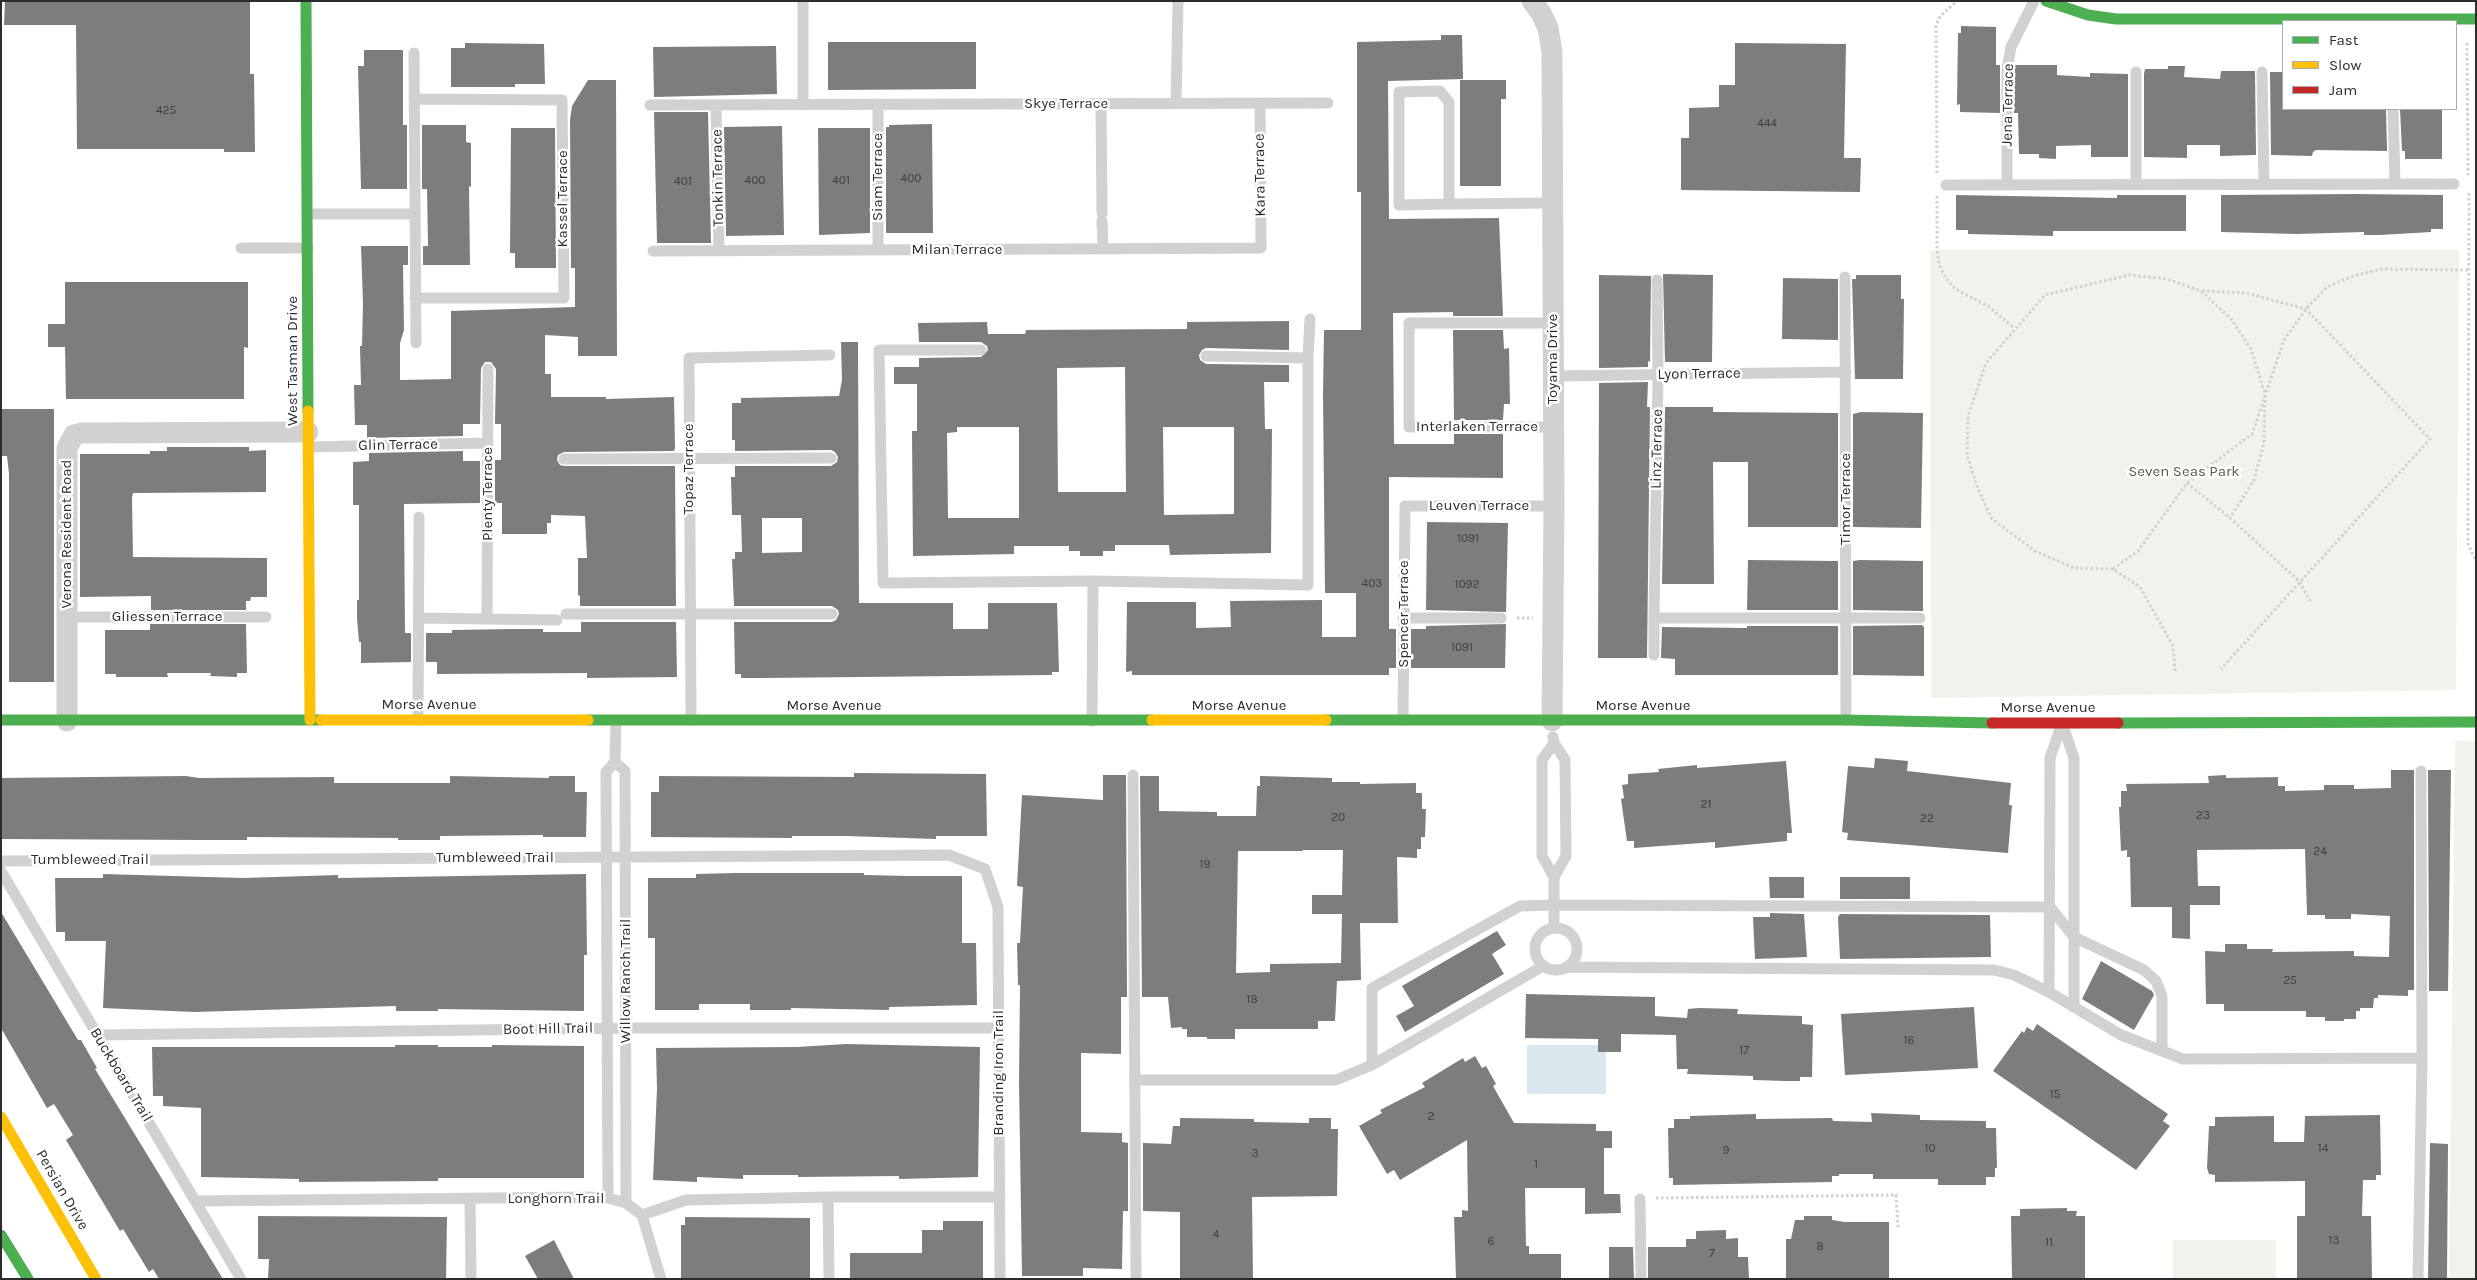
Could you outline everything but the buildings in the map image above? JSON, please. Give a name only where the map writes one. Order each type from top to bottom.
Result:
[{"type":"main road","name":"West Tasman Drive","points":[[306,1],[310,720]]},
{"type":"main road","points":[[2046,1],[2088,15],[2116,19],[2476,19]]},
{"type":"main road","name":"Morse Avenue","points":[[1,720],[2476,722]]},
{"type":"main road","name":"Persian Drive","points":[[1,1117],[96,1279]]},
{"type":"main road","points":[[1,1234],[28,1279]]},
{"type":"street","name":"Toyama Drive","points":[[1532,1],[1541,13],[1548,28],[1552,52],[1554,506],[1552,721]]},
{"type":"street","name":"Verona Resident Road","points":[[68,721],[66,448],[74,435],[82,433],[308,440]]},
{"type":"lane","points":[[804,1],[804,105]]},
{"type":"lane","points":[[1176,103],[1178,1]]},
{"type":"lane","name":"Jena Terrace","points":[[2007,184],[2007,70],[2011,47],[2034,1]]},
{"type":"lane","points":[[414,53],[416,343]]},
{"type":"lane","points":[[2136,72],[2136,185]]},
{"type":"lane","points":[[2262,72],[2264,184]]},
{"type":"lane","points":[[1449,204],[1449,102],[1440,91],[1399,92],[1400,205],[1552,203]]},
{"type":"lane","name":"Kassel Terrace","points":[[414,99],[562,100],[564,298],[415,298]]},
{"type":"lane","name":"Kara Terrace","points":[[1260,103],[1261,248]]},
{"type":"lane","name":"Skye Terrace","points":[[650,105],[1328,103]]},
{"type":"lane","name":"Siam Terrace","points":[[878,104],[878,250]]},
{"type":"lane","points":[[1101,104],[1102,249]]},
{"type":"lane","name":"Tonkin Terrace","points":[[716,105],[720,251]]},
{"type":"lane","points":[[2394,110],[2395,183]]},
{"type":"lane","points":[[1946,185],[2454,184]]},
{"type":"lane","points":[[308,214],[415,214]]},
{"type":"lane","points":[[241,248],[308,248]]},
{"type":"lane","name":"Milan Terrace","points":[[653,251],[1261,248]]},
{"type":"lane","name":"Timor Terrace","points":[[1845,277],[1846,720]]},
{"type":"lane","name":"Linz Terrace","points":[[1654,655],[1658,374],[1656,280]]},
{"type":"lane","points":[[981,350],[879,350],[883,583],[1093,581],[1308,585],[1308,358],[1310,318]]},
{"type":"lane","name":"Interlaken Terrace","points":[[1553,323],[1409,323],[1409,428],[1553,427]]},
{"type":"lane","name":"Topaz Terrace","points":[[691,721],[689,358],[830,354]]},
{"type":"lane","points":[[1206,356],[1308,358]]},
{"type":"lane","name":"Plenty Terrace","points":[[487,619],[488,369]]},
{"type":"lane","name":"Lyon Terrace","points":[[1553,376],[1846,372]]},
{"type":"lane","name":"Glin Terrace","points":[[308,440],[488,443]]},
{"type":"lane","points":[[564,459],[831,458]]},
{"type":"lane","name":"Leuven Terrace","points":[[1405,506],[1554,506]]},
{"type":"lane","name":"Spencer Terrace","points":[[1403,722],[1405,506]]},
{"type":"lane","points":[[418,720],[420,517]]},
{"type":"lane","points":[[1092,721],[1093,581]]},
{"type":"lane","points":[[419,618],[487,619],[690,614],[832,614]]},
{"type":"lane","name":"Gliessen Terrace","points":[[68,617],[266,617]]},
{"type":"lane","points":[[1404,618],[1501,618]]},
{"type":"lane","points":[[1654,618],[1920,618]]},
{"type":"lane","name":"Willow Ranch Trail","points":[[608,1198],[606,772],[615,762],[616,721]]},
{"type":"lane","points":[[1552,721],[1554,743],[1565,760],[1566,856],[1554,876]]},
{"type":"lane","points":[[2049,992],[2050,758],[2062,723]]},
{"type":"lane","points":[[2062,723],[2074,758],[2074,1007]]},
{"type":"lane","points":[[1554,743],[1542,760],[1542,856],[1554,876],[1554,927]]},
{"type":"lane","name":"Willow Ranch Trail","points":[[615,762],[625,772],[626,1203]]},
{"type":"lane","points":[[2418,1279],[2422,1058],[2421,771]]},
{"type":"lane","points":[[1133,775],[1136,1279]]},
{"type":"lane","name":"Tumbleweed Trail","points":[[1,861],[948,856],[985,869]]},
{"type":"lane","name":"Branding Iron Trail","points":[[985,869],[998,907],[1000,1279]]},
{"type":"lane","name":"Buckboard Trail","points":[[1,871],[241,1279]]},
{"type":"lane","points":[[1372,1065],[1372,988],[1520,906],[2050,907]]},
{"type":"lane","points":[[2050,907],[2074,937],[2144,970],[2156,981],[2162,996],[2162,1050]]},
{"type":"lane","points":[[1566,967],[1576,956],[1576,942],[1568,931],[1554,927],[1541,933],[1534,946],[1535,954],[1543,966],[1555,970],[1566,967],[1994,970],[2014,974],[2049,992],[2121,1035],[2183,1059],[2422,1058]]},
{"type":"lane","points":[[1136,1080],[1336,1080],[1372,1065],[1543,966]]},
{"type":"lane","name":"Boot Hill Trail","points":[[97,1035],[627,1028],[999,1028]]},
{"type":"lane","points":[[828,1197],[828,1279]]},
{"type":"lane","points":[[661,1279],[642,1215],[686,1200],[828,1197],[1000,1197]]},
{"type":"lane","name":"Longhorn Trail","points":[[195,1201],[608,1198],[626,1203],[642,1215]]},
{"type":"lane","points":[[1640,1198],[1641,1279]]},
{"type":"lane","points":[[470,1199],[471,1279]]},
{"type":"path","points":[[2467,40],[2468,182]]},
{"type":"path","points":[[2469,191],[2468,544],[2476,561]]},
{"type":"path","points":[[2113,569],[2138,551],[2187,483],[2252,434],[2284,340],[2306,309],[2327,287],[2353,276],[2382,269],[2469,270]]},
{"type":"path","points":[[2175,671],[2173,646],[2162,623],[2140,587],[2113,569],[2074,568],[2035,551],[1992,519],[1978,490],[1967,456],[1968,416],[1986,363],[2045,295],[2129,275],[2167,279],[2200,291],[2246,293],[2306,309],[2430,439],[2221,669]]},
{"type":"path","points":[[2200,291],[2231,319],[2251,349],[2265,394],[2264,443],[2254,480],[2230,518]]},
{"type":"path","points":[[2187,483],[2230,518],[2299,581],[2310,601]]},
{"type":"path","points":[[1501,618],[1552,617]]},
{"type":"path","points":[[1640,1198],[1896,1195],[1898,1227]]},
{"type":"green space","name":"Seven Seas Park","points":[[1930,250],[2459,250],[2456,690],[1931,698]]},
{"type":"green space","points":[[2455,741],[2476,741],[2476,1279],[2449,1279]]},
{"type":"green space","points":[[2173,1240],[2276,1240],[2276,1279],[2173,1279]]},
{"type":"shaded area","points":[[1527,1045],[1606,1045],[1606,1094],[1527,1094]]},
{"type":"traffic: fast","points":[[306,1],[308,411]]},
{"type":"traffic: fast","points":[[2046,1],[2088,15],[2116,19],[2476,19]]},
{"type":"traffic: fast","points":[[1,720],[321,720]]},
{"type":"traffic: fast","points":[[588,720],[1152,720]]},
{"type":"traffic: fast","points":[[1326,720],[1846,720],[1992,723]]},
{"type":"traffic: fast","points":[[2118,723],[2476,722]]},
{"type":"traffic: fast","points":[[1,1235],[28,1279]]},
{"type":"traffic: slow","points":[[308,411],[310,720]]},
{"type":"traffic: slow","points":[[321,720],[588,720]]},
{"type":"traffic: slow","points":[[1152,720],[1326,720]]},
{"type":"traffic: slow","points":[[1,1117],[96,1279]]},
{"type":"traffic: jam","points":[[1992,723],[2118,723]]}]
